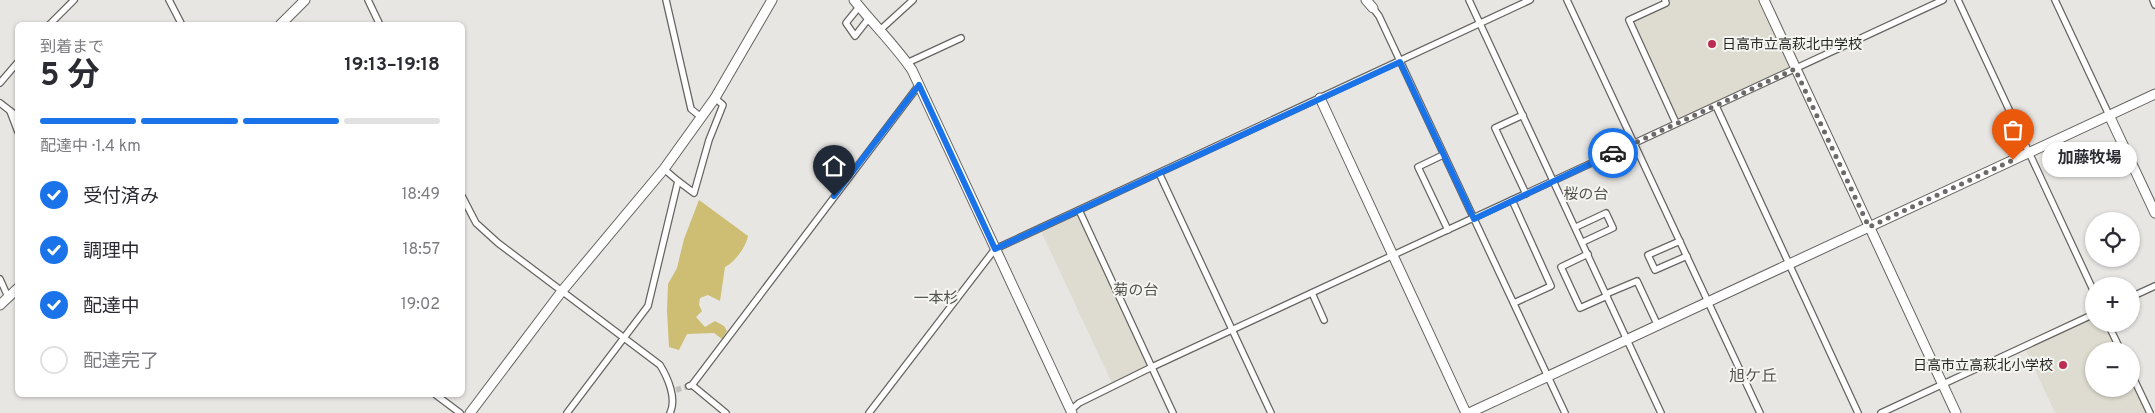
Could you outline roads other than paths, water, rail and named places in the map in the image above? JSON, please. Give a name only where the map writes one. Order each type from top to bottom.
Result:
[{"type":"street","points":[[52,22],[74,0]]},
{"type":"street","points":[[169,0],[180,22]]},
{"type":"street","points":[[283,22],[305,0]]},
{"type":"street","points":[[368,0],[379,22]]},
{"type":"street","points":[[666,0],[691,110],[701,117]]},
{"type":"street","points":[[470,413],[562,291],[664,169],[715,98],[772,0]]},
{"type":"street","points":[[879,31],[913,0]]},
{"type":"street","points":[[1366,0],[1379,16],[1564,413]]},
{"type":"street","points":[[1469,0],[1628,339],[1659,412]]},
{"type":"street","points":[[869,413],[995,249],[1530,0]]},
{"type":"street","points":[[1567,0],[1760,413]]},
{"type":"street","points":[[1665,0],[1666,3],[1629,20],[1676,123]]},
{"type":"street","points":[[1764,0],[1956,413]]},
{"type":"street","points":[[869,18],[855,36],[846,23],[857,4],[869,18],[879,31],[899,51],[907,63],[919,85],[1071,412],[1079,403],[1152,367],[1943,0]]},
{"type":"street","points":[[1958,0],[2087,277]]},
{"type":"street","points":[[2055,0],[2155,213]]},
{"type":"street","points":[[2153,0],[2155,5]]},
{"type":"street","points":[[907,63],[961,38]]},
{"type":"street","points":[[0,83],[15,66]]},
{"type":"street","points":[[726,413],[691,385],[919,85]]},
{"type":"street","points":[[1320,98],[1468,413],[2155,94]]},
{"type":"street","points":[[664,169],[694,193],[709,140],[723,105],[715,98]]},
{"type":"street","points":[[0,103],[15,114]]},
{"type":"street","points":[[1716,106],[1858,413]]},
{"type":"street","points":[[10,110],[15,124]]},
{"type":"street","points":[[1523,115],[1495,128],[1526,194]]},
{"type":"street","points":[[1443,155],[1418,167],[1448,230]]},
{"type":"street","points":[[1159,173],[1270,413]]},
{"type":"street","points":[[567,413],[648,306],[678,181]]},
{"type":"street","points":[[1512,200],[1551,286],[1514,303]]},
{"type":"street","points":[[465,202],[476,223],[498,243],[660,365],[674,390],[673,407],[670,413]]},
{"type":"street","points":[[1079,210],[1173,413]]},
{"type":"street","points":[[1576,227],[1606,213],[1613,228],[1582,242]]},
{"type":"street","points":[[1680,241],[1648,255],[1655,270],[1686,256]]},
{"type":"street","points":[[1588,254],[1561,267],[1580,308],[1637,281],[1658,326]]},
{"type":"street","points":[[0,279],[8,297]]},
{"type":"street","points":[[2140,293],[2155,286]]},
{"type":"street","points":[[0,306],[15,291]]},
{"type":"street","points":[[1312,294],[1324,320]]},
{"type":"street","points":[[1881,413],[2085,318]]},
{"type":"street","points":[[2140,392],[2150,413]]},
{"type":"street","points":[[439,397],[460,413]]},
{"type":"tunnel","points":[[676,390],[689,386]]},
{"type":"place","name":"日高市立高萩北中学校","points":[[1712,44]]},
{"type":"place","name":"加藤牧場","points":[[2013,160]]},
{"type":"place","name":"日高市立高萩北小学校","points":[[2063,365]]},
{"type":"district","name":"桜の台","points":[[1586,194]]},
{"type":"district","name":"菊の台","points":[[1136,290]]},
{"type":"district","name":"一本杉","points":[[936,298]]},
{"type":"district","name":"旭ケ丘","points":[[1753,375]]}]
